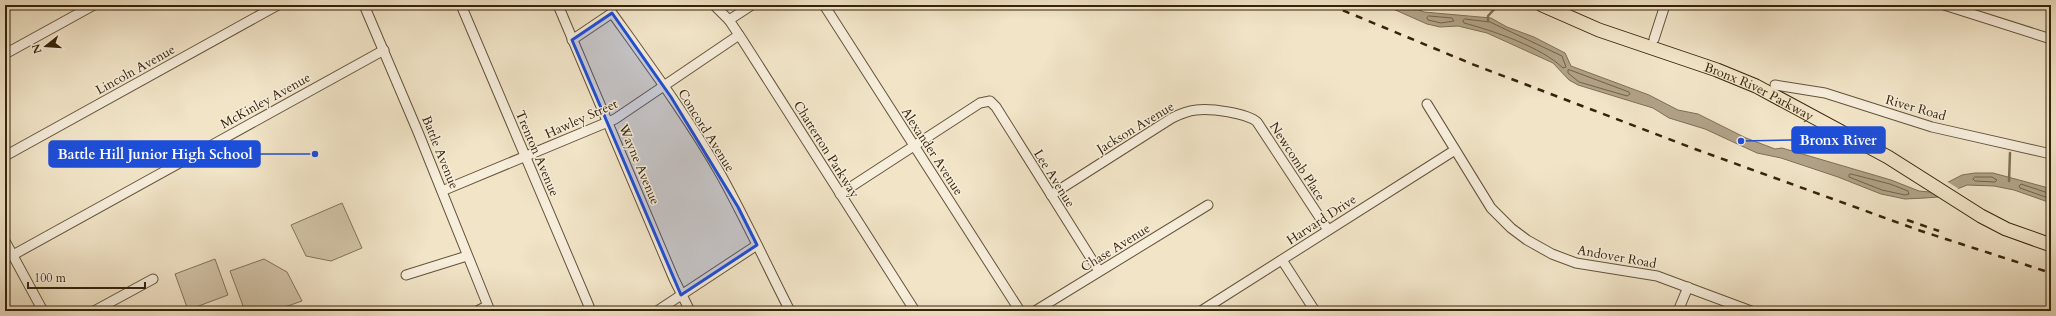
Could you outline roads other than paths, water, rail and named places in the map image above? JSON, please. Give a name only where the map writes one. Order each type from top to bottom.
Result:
[{"type":"highway","name":"Bronx River Parkway","points":[[1542,5],[1587,25],[1737,68],[1775,85],[1884,146],[1939,181],[1950,193],[2003,218],[2051,236]]},
{"type":"highway","name":"Bronx River Parkway","points":[[1563,5],[1766,91],[1888,157],[1950,193],[1994,223],[2051,245]]},
{"type":"street","points":[[5,54],[94,5]]},
{"type":"street","name":"Lincoln Avenue","points":[[5,156],[278,5]]},
{"type":"street","name":"Battle Avenue","points":[[364,5],[442,191],[488,309]]},
{"type":"street","name":"Trenton Avenue","points":[[461,5],[591,311]]},
{"type":"street","name":"Wayne Avenue","points":[[558,5],[681,295],[690,311]]},
{"type":"street","name":"Chatterton Parkway","points":[[714,5],[729,20],[739,35],[915,311]]},
{"type":"street","points":[[729,20],[752,5]]},
{"type":"street","name":"Alexander Avenue","points":[[824,5],[1020,311]]},
{"type":"street","points":[[1652,44],[1665,5]]},
{"type":"street","points":[[1944,5],[2051,39]]},
{"type":"street","name":"Concord Avenue","points":[[572,40],[612,13],[664,86],[720,175],[790,311]]},
{"type":"street","name":"Hawley Street","points":[[442,191],[608,122],[739,35]]},
{"type":"street","name":"McKinley Avenue","points":[[12,255],[384,50]]},
{"type":"street","name":"River Road","points":[[1775,85],[1825,93],[1932,127],[2051,154]]},
{"type":"street","name":"Lee Avenue","points":[[914,146],[980,103],[988,100],[996,107],[1099,271]]},
{"type":"street","name":"Andover Road","points":[[1427,104],[1491,208],[1515,231],[1539,248],[1576,263],[1645,273],[1688,286],[1751,311]]},
{"type":"street","name":"Jackson Avenue","points":[[1051,195],[1178,115],[1198,110],[1240,115]]},
{"type":"street","name":"Newcomb Place","points":[[1240,115],[1249,116],[1260,125],[1328,230]]},
{"type":"street","points":[[840,194],[914,146]]},
{"type":"street","name":"Harvard Drive","points":[[1201,311],[1455,150]]},
{"type":"street","name":"Chase Avenue","points":[[1035,311],[1208,205]]},
{"type":"street","points":[[5,241],[43,311]]},
{"type":"street","points":[[657,311],[757,245]]},
{"type":"street","points":[[406,275],[467,256]]},
{"type":"street","points":[[1282,260],[1315,311]]},
{"type":"street","points":[[94,311],[153,279]]},
{"type":"street","points":[[1678,311],[1688,286]]},
{"type":"street","points":[[477,311],[488,309]]},
{"type":"water","points":[[1384,5],[1408,5],[1424,12],[1491,18],[1507,27],[1534,37],[1565,53],[1571,66],[1649,95],[1678,110],[1698,114],[1746,138],[1775,149],[1782,148],[1891,180],[1919,191],[1929,192],[1962,175],[1993,173],[2045,187],[2051,191],[2051,203],[2014,190],[1994,186],[1967,185],[1938,197],[1925,198],[1905,199],[1881,194],[1838,177],[1781,158],[1757,153],[1705,129],[1669,118],[1653,108],[1578,85],[1569,80],[1553,63],[1487,33],[1458,26],[1440,27],[1427,24]]},
{"type":"waterway","points":[[1488,21],[1488,16],[1498,5]]},
{"type":"waterway","points":[[2009,181],[2010,153]]},
{"type":"railway","points":[[1330,5],[1472,64],[1695,149],[1921,231],[2051,273]]},
{"type":"railway","points":[[1907,220],[1939,231]]},
{"type":"place","name":"Bronx River","points":[[1741,141]]},
{"type":"place","name":"Battle Hill Junior High School","points":[[315,154]]}]
